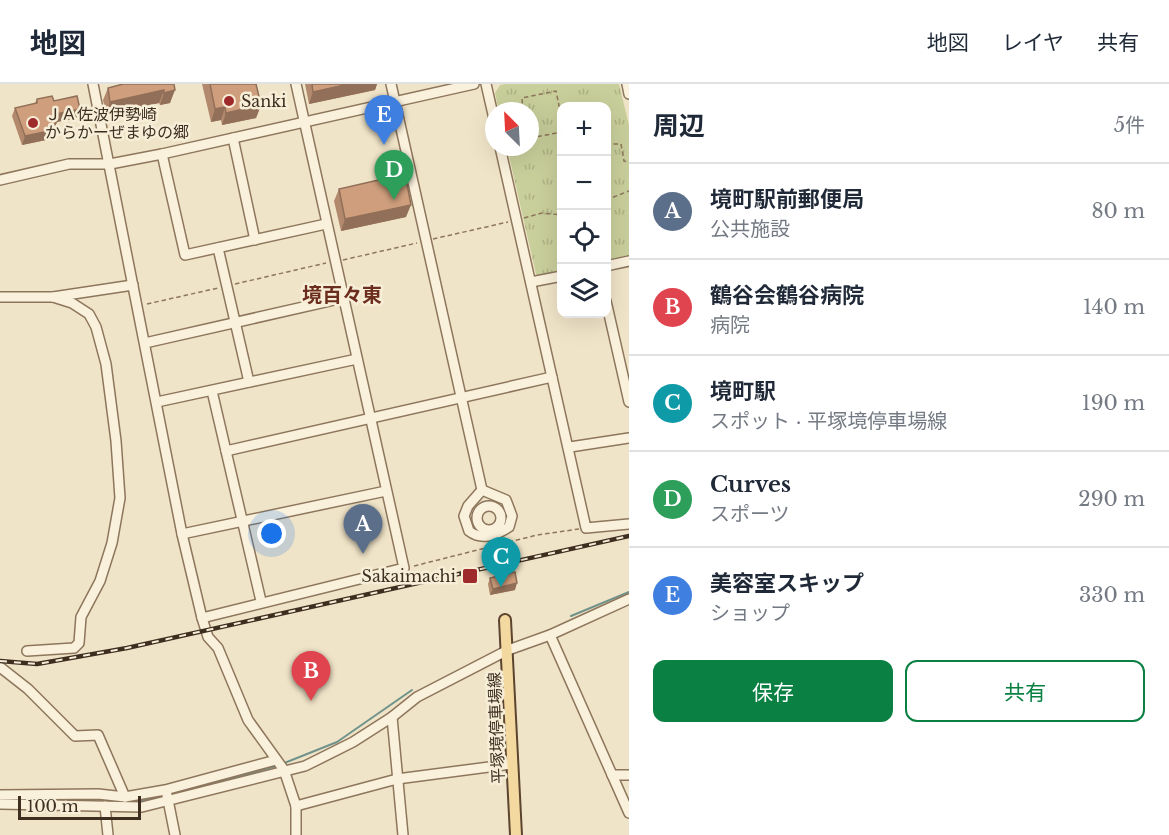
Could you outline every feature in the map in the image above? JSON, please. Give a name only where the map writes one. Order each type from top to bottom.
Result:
[{"type":"main road","name":"平塚境停車場線","points":[[504,620],[508,644],[516,835]]},
{"type":"street","points":[[93,84],[182,534],[202,618],[208,637],[218,648],[248,720],[284,770],[296,806],[296,835]]},
{"type":"street","points":[[202,618],[261,601],[404,568],[296,84]]},
{"type":"street","points":[[390,84],[482,490]]},
{"type":"street","points":[[0,180],[69,164],[110,164],[162,154],[474,84]]},
{"type":"street","points":[[486,84],[490,102]]},
{"type":"street","points":[[627,84],[629,94]]},
{"type":"street","points":[[233,138],[255,240]]},
{"type":"street","points":[[162,154],[185,255],[326,224]]},
{"type":"street","points":[[502,156],[570,447],[586,528],[629,524]]},
{"type":"street","points":[[219,248],[249,382]]},
{"type":"street","points":[[611,265],[629,261]]},
{"type":"street","points":[[531,282],[557,277]]},
{"type":"street","points":[[0,297],[53,297],[134,285]]},
{"type":"street","points":[[27,651],[74,648],[79,643],[81,616],[100,581],[112,543],[120,498],[107,375],[96,327],[89,314],[72,303],[53,297]]},
{"type":"street","points":[[145,343],[344,298]]},
{"type":"street","points":[[611,318],[626,375],[629,402]]},
{"type":"street","points":[[157,402],[357,359]]},
{"type":"street","points":[[226,451],[552,377]]},
{"type":"street","points":[[212,391],[240,522],[261,601]]},
{"type":"street","points":[[570,447],[629,438]]},
{"type":"street","points":[[182,534],[386,490]]},
{"type":"street","points":[[482,490],[496,495],[510,505],[512,522],[509,527],[474,534],[465,525],[465,511],[482,490]]},
{"type":"street","points":[[492,506],[496,495]]},
{"type":"street","points":[[472,501],[481,509]]},
{"type":"street","points":[[492,506],[481,509],[477,514],[478,524],[493,532]]},
{"type":"street","points":[[492,506],[501,516],[499,525],[493,532]]},
{"type":"street","points":[[0,795],[98,794],[125,797],[166,795],[305,766],[353,742],[392,717],[417,697],[508,644],[550,634],[629,599]]},
{"type":"street","points":[[550,634],[629,813]]},
{"type":"street","points":[[0,667],[28,689],[75,736],[98,735],[125,797]]},
{"type":"street","points":[[392,717],[403,835]]},
{"type":"street","points":[[0,804],[142,807],[166,795],[276,760]]},
{"type":"street","points":[[296,806],[397,779],[512,764]]},
{"type":"street","points":[[612,775],[629,774]]},
{"type":"street","points":[[166,795],[175,835]]},
{"type":"street","points":[[105,806],[108,835]]},
{"type":"path","points":[[523,102],[522,98],[556,91],[558,102]]},
{"type":"path","points":[[539,136],[557,133]]},
{"type":"path","points":[[611,144],[621,144],[624,161],[629,162]]},
{"type":"path","points":[[611,198],[629,192]]},
{"type":"path","points":[[138,306],[542,213],[557,215]]},
{"type":"path","points":[[404,568],[502,544],[586,528]]},
{"type":"path","points":[[502,544],[504,551]]},
{"type":"green space","points":[[619,84],[629,125],[629,256],[611,260],[611,102],[557,102],[557,272],[539,276],[536,274],[509,156],[539,156],[539,102],[497,102],[495,93],[500,85]]},
{"type":"building","points":[[123,84],[174,84],[175,90],[164,93],[164,90],[110,102],[108,88]]},
{"type":"building","points":[[210,84],[256,84],[261,105],[226,113],[225,107],[215,109]]},
{"type":"building","points":[[312,84],[349,84],[313,92]]},
{"type":"building","points":[[52,96],[54,101],[77,96],[80,109],[56,114],[57,121],[49,131],[25,136],[15,108],[37,103],[37,99]]},
{"type":"building","points":[[405,174],[411,205],[345,219],[339,189]]},
{"type":"building","points":[[515,572],[517,583],[493,589],[490,578]]},
{"type":"waterway","points":[[571,616],[629,592]]},
{"type":"waterway","points":[[282,764],[337,742],[412,690]]},
{"type":"waterway","points":[[170,795],[277,766]]},
{"type":"waterway","points":[[134,802],[164,796]]},
{"type":"waterway","points":[[93,798],[120,802]]},
{"type":"waterway","points":[[18,800],[87,799]]},
{"type":"railway","points":[[0,661],[37,664],[127,648],[629,536]]},
{"type":"place","name":"Sanki","points":[[229,101]]},
{"type":"place","name":"ＪＡ佐波伊勢崎 からかーぜまゆの郷","points":[[33,123]]},
{"type":"place","name":"美容室スキップ","points":[[384,145]]},
{"type":"place","name":"Curves","points":[[394,200]]},
{"type":"place","name":"境町駅前郵便局","points":[[363,554]]},
{"type":"place","name":"Sakaimachi","points":[[470,576]]},
{"type":"place","name":"境町駅","points":[[501,587]]},
{"type":"place","name":"鶴谷会鶴谷病院","points":[[311,701]]},
{"type":"district","name":"境百々東","points":[[342,295]]}]
